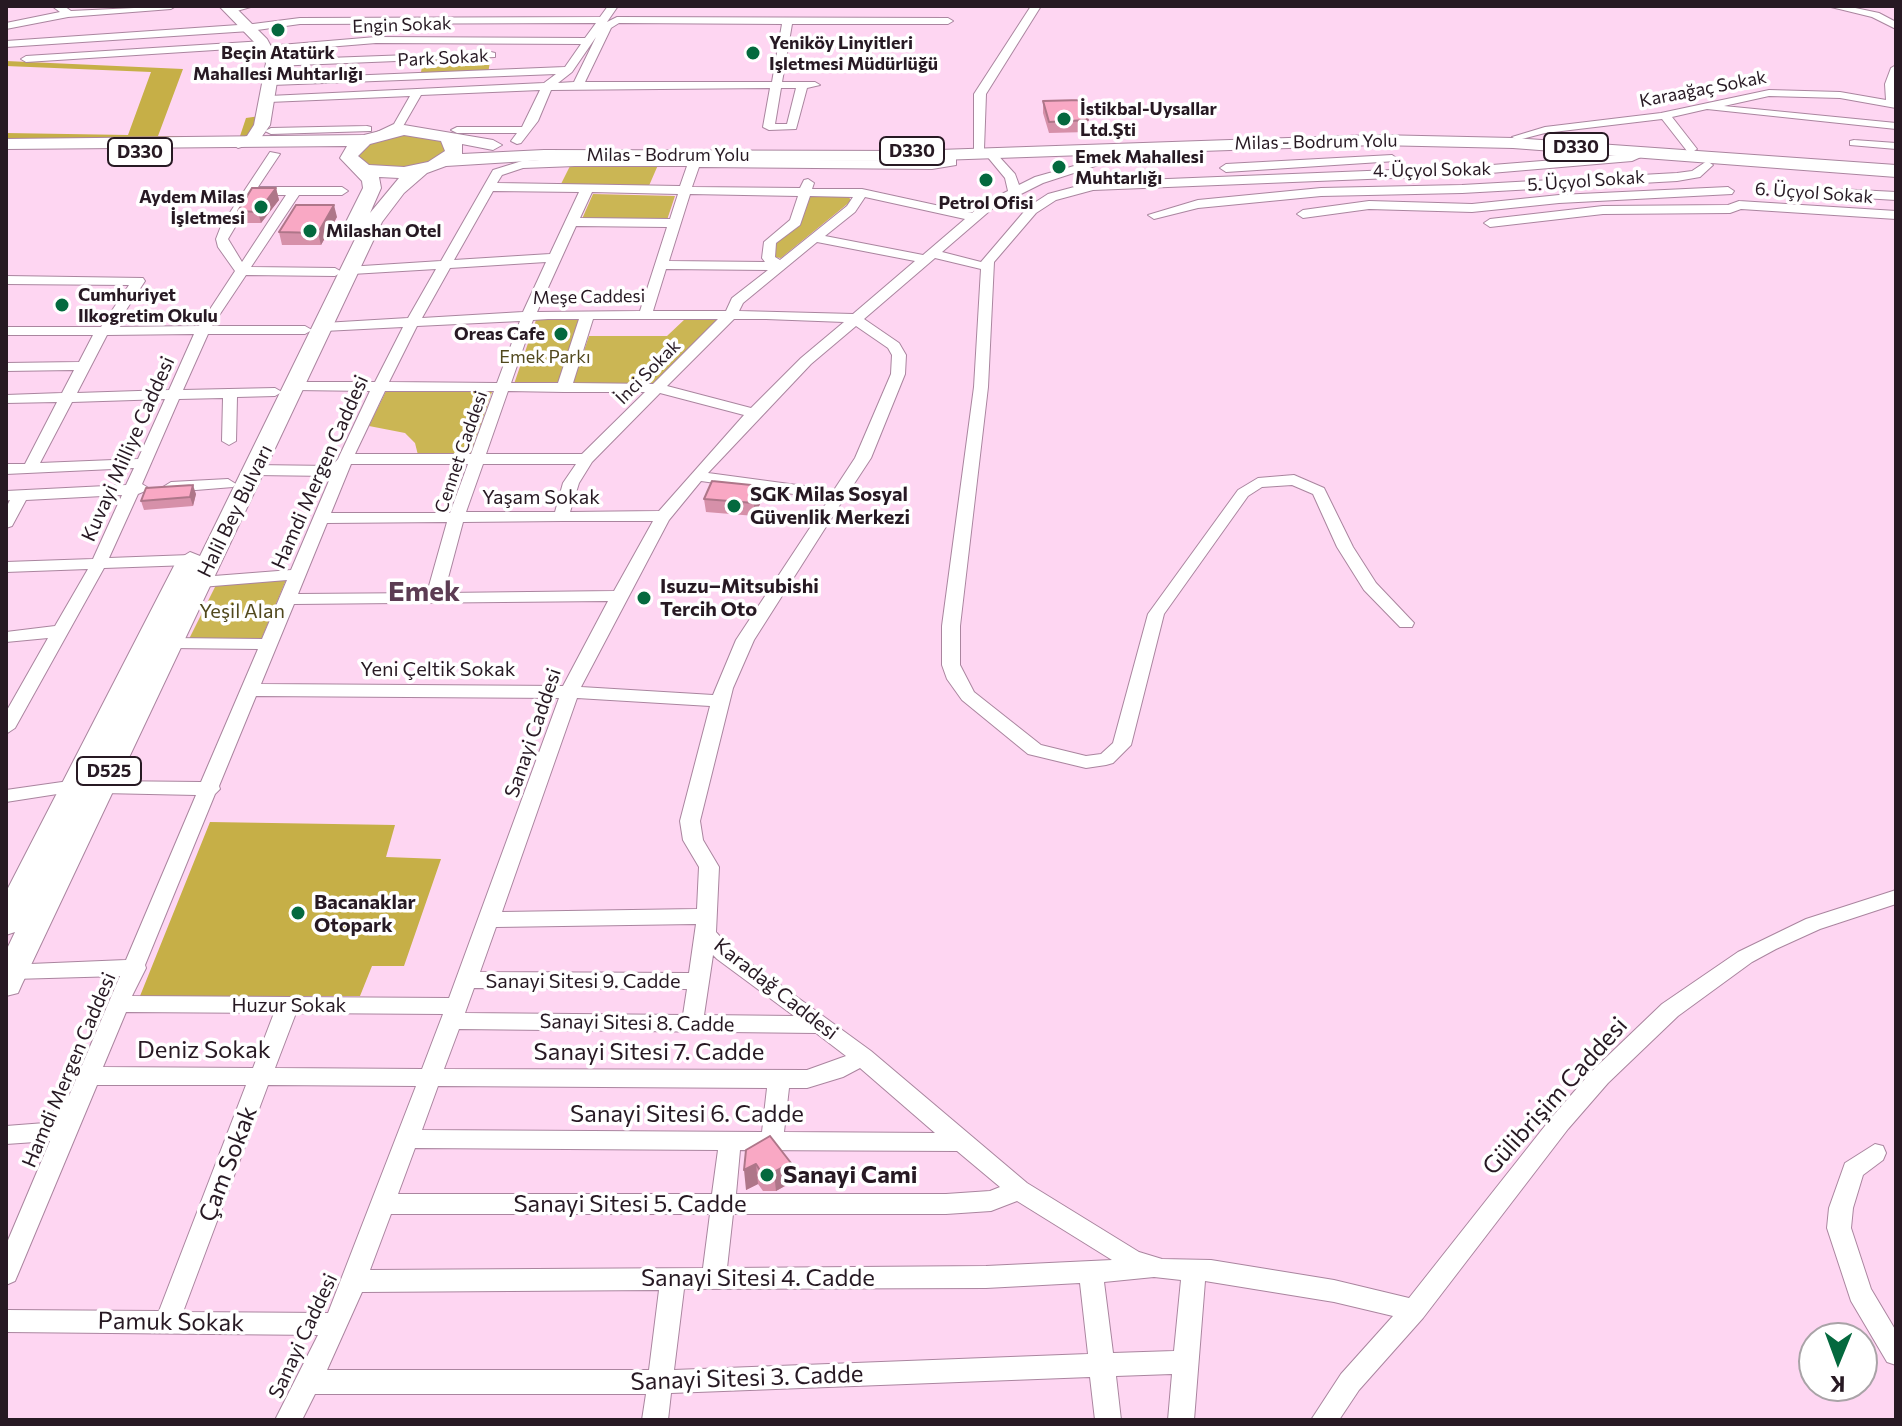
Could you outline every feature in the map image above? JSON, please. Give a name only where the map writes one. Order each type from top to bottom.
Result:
[{"type":"highway","points":[[356,167],[350,152],[370,135],[423,131],[452,133],[455,148],[445,161]]},
{"type":"highway","name":"D330","points":[[452,133],[481,145],[544,151]]},
{"type":"highway","name":"Milas - Bodrum Yolu","points":[[544,151],[950,155],[1314,134],[1518,137],[1701,157]]},
{"type":"highway","name":"D330","points":[[6,152],[281,148],[370,135]]},
{"type":"highway","name":"Milas - Bodrum Yolu","points":[[544,151],[1121,150],[1426,140],[1896,168]]},
{"type":"highway","name":"D330","points":[[6,144],[238,143],[281,148]]},
{"type":"highway","points":[[281,148],[322,161],[360,180],[370,210],[445,172],[544,151]]},
{"type":"highway","points":[[281,148],[387,174],[420,170],[445,161],[544,151]]},
{"type":"highway","name":"D525","points":[[356,167],[371,179],[370,210]]},
{"type":"highway","name":"D525","points":[[370,210],[420,170]]},
{"type":"highway","name":"Halil Bey Bulvarı","points":[[9,978],[89,786],[196,571],[254,470],[285,389],[370,210]]},
{"type":"highway","name":"Halil Bey Bulvarı","points":[[6,923],[171,643],[228,484],[285,389]]},
{"type":"main road","points":[[228,8],[249,27],[268,52],[272,82],[268,106],[257,135],[238,143]]},
{"type":"main road","points":[[268,106],[271,131],[281,148]]},
{"type":"street","points":[[57,6],[66,14]]},
{"type":"street","points":[[228,8],[249,6]]},
{"type":"street","points":[[311,21],[320,6]]},
{"type":"street","points":[[362,21],[372,6]]},
{"type":"street","points":[[417,21],[426,6]]},
{"type":"street","points":[[472,39],[478,6]]},
{"type":"street","points":[[517,141],[532,121],[547,86],[568,70],[600,20],[613,6]]},
{"type":"street","points":[[1014,190],[1011,177],[984,151],[980,94],[1036,6]]},
{"type":"street","points":[[1832,6],[1875,15],[1896,26]]},
{"type":"street","points":[[6,26],[66,14],[167,7],[156,33]]},
{"type":"street","points":[[6,44],[311,21],[600,20]]},
{"type":"street","points":[[268,106],[435,90],[578,85],[776,85],[809,85],[792,127],[769,127],[776,85],[788,20]]},
{"type":"street","points":[[578,85],[603,34],[614,21],[948,21]]},
{"type":"street","points":[[135,53],[139,34]]},
{"type":"street","points":[[396,57],[402,39]]},
{"type":"street","name":"Engin Sokak","points":[[268,52],[402,39],[587,41]]},
{"type":"street","points":[[488,74],[494,39]]},
{"type":"street","points":[[26,59],[135,53],[268,52],[396,57],[491,55]]},
{"type":"street","points":[[420,77],[424,57]]},
{"type":"street","points":[[1893,102],[1890,84],[1896,68]]},
{"type":"street","name":"Park Sokak","points":[[272,82],[568,70]]},
{"type":"street","points":[[435,90],[439,76]]},
{"type":"street","points":[[271,131],[370,135],[398,126],[406,117],[418,91]]},
{"type":"street","name":"Karaağaç Sokak","points":[[1518,137],[1533,132],[1665,115],[1694,106],[1781,92],[1893,102]]},
{"type":"street","points":[[1694,106],[1896,126]]},
{"type":"street","points":[[1665,115],[1739,205]]},
{"type":"street","points":[[406,117],[408,125],[423,131]]},
{"type":"street","points":[[452,133],[524,130]]},
{"type":"street","points":[[1854,143],[1896,146]]},
{"type":"street","points":[[1218,145],[1228,174]]},
{"type":"street","points":[[281,148],[222,239],[227,252],[242,271],[343,271],[555,258]]},
{"type":"street","name":"Sanayi Caddesi","points":[[288,1420],[354,1281],[583,659],[664,516],[754,413],[854,318],[974,217],[1014,190],[1068,170],[1117,157],[1122,154],[1121,150]]},
{"type":"street","points":[[1228,174],[1467,171],[1632,157],[1646,152]]},
{"type":"street","name":"Hamdi Mergen Caddesi","points":[[6,1274],[122,1004],[346,459],[413,321],[501,170],[522,165],[941,164],[952,162],[950,155]]},
{"type":"street","name":"4. Üçyol Sokak","points":[[1154,215],[1198,204],[1332,191],[1462,189],[1677,177],[1696,174],[1701,157]]},
{"type":"street","points":[[1392,159],[1093,186],[1045,200],[998,246],[987,267],[981,387],[951,626],[951,665],[968,696],[1035,750],[1086,762],[1106,759],[1122,745],[1156,614],[1243,493],[1258,483],[1294,480],[1319,491],[1345,547],[1370,586],[1406,623]]},
{"type":"street","points":[[645,315],[694,163]]},
{"type":"street","points":[[780,266],[768,258],[770,242],[796,222],[813,165]]},
{"type":"street","points":[[489,187],[862,193],[974,217]]},
{"type":"street","name":"Cennet Caddesi","points":[[434,598],[456,517],[528,316],[587,189]]},
{"type":"street","points":[[251,191],[342,191]]},
{"type":"street","name":"Kuvayi Milliye Caddesi","points":[[9,719],[98,565],[203,330],[295,191]]},
{"type":"street","name":"5. Üçyol Sokak","points":[[1303,214],[1369,205],[1472,208],[1728,191]]},
{"type":"street","points":[[1818,192],[1896,196]]},
{"type":"street","name":"İnci Sokak","points":[[561,517],[571,483],[586,459],[731,314],[737,301],[851,209],[862,193]]},
{"type":"street","name":"6. Üçyol Sokak","points":[[1490,223],[1603,210],[1730,209],[1739,205],[1896,215]]},
{"type":"street","points":[[572,222],[675,223]]},
{"type":"street","points":[[814,238],[987,267]]},
{"type":"street","points":[[661,265],[780,266]]},
{"type":"street","points":[[6,280],[136,279],[138,284],[103,331],[30,468]]},
{"type":"street","name":"Meşe Caddesi","points":[[6,331],[314,328],[587,315],[731,314],[854,318]]},
{"type":"street","points":[[564,388],[587,315]]},
{"type":"street","name":"Karadağ Caddesi","points":[[854,318],[894,346],[900,361],[877,429],[842,496],[745,640],[729,672],[690,821],[693,840],[709,867],[706,925],[724,954],[863,1057],[1019,1190],[1132,1260],[1162,1269],[1194,1270],[1321,1289],[1414,1310]]},
{"type":"street","points":[[6,367],[83,366]]},
{"type":"street","points":[[6,399],[380,387],[658,388],[754,413]]},
{"type":"street","name":"Halil Bey Bulvarı","points":[[229,441],[230,393]]},
{"type":"street","points":[[254,470],[336,471],[346,459],[586,459]]},
{"type":"street","points":[[6,469],[144,463]]},
{"type":"street","points":[[696,476],[842,496]]},
{"type":"street","points":[[6,523],[13,496],[228,484]]},
{"type":"street","name":"Yaşam Sokak","points":[[322,518],[664,516]]},
{"type":"street","points":[[6,567],[98,565],[299,574]]},
{"type":"street","points":[[288,599],[617,596]]},
{"type":"street","points":[[6,637],[61,631]]},
{"type":"street","points":[[171,643],[270,644]]},
{"type":"street","name":"Yeni Çeltik Sokak","points":[[251,690],[570,692],[721,701]]},
{"type":"street","points":[[6,796],[89,786],[211,789]]},
{"type":"street","name":"Gülibrişim Caddesi","points":[[1324,1420],[1350,1382],[1414,1310],[1560,1123],[1600,1077],[1670,1010],[1745,957],[1769,944],[1813,924],[1896,897]]},
{"type":"street","points":[[489,920],[706,925],[692,1023]]},
{"type":"street","points":[[9,978],[136,968]]},
{"type":"street","name":"Sanayi Sitesi 9. Cadde","points":[[467,980],[698,981]]},
{"type":"street","name":"Huzur Sokak","points":[[122,1004],[288,1005],[454,1013]]},
{"type":"street","name":"Çam Sokak","points":[[167,1322],[288,1005]]},
{"type":"street","name":"Sanayi Sitesi 8. Cadde","points":[[454,1013],[821,1025]]},
{"type":"street","name":"Sanayi Sitesi 7. Cadde","points":[[431,1077],[779,1079],[822,1076],[863,1057]]},
{"type":"street","points":[[6,1135],[51,1132],[91,1076]]},
{"type":"street","name":"Deniz Sokak","points":[[91,1076],[431,1077]]},
{"type":"street","points":[[772,1141],[779,1079]]},
{"type":"street","name":"Sanayi Sitesi 6. Cadde","points":[[408,1139],[965,1142]]},
{"type":"street","points":[[714,1279],[730,1141]]},
{"type":"street","points":[[1875,1153],[1853,1170],[1841,1208],[1839,1228],[1860,1293],[1896,1354]]},
{"type":"street","name":"Sanayi Sitesi 5. Cadde","points":[[383,1204],[958,1204],[991,1201],[1019,1190]]},
{"type":"street","name":"Sanayi Sitesi 4. Cadde","points":[[354,1281],[1091,1274],[1162,1269]]},
{"type":"street","points":[[1181,1420],[1194,1270]]},
{"type":"street","points":[[1091,1274],[1108,1420]]},
{"type":"street","points":[[655,1420],[673,1279]]},
{"type":"street","name":"Pamuk Sokak","points":[[6,1321],[336,1324]]},
{"type":"street","name":"Sanayi Sitesi 3. Cadde","points":[[308,1382],[660,1382],[1186,1362]]},
{"type":"green space","points":[[491,55],[488,74],[420,77],[424,57]]},
{"type":"green space","points":[[411,133],[445,141],[447,153],[416,169],[373,169],[357,160],[360,148],[368,143]]},
{"type":"green space","points":[[571,164],[658,165],[648,188],[560,186]]},
{"type":"green space","points":[[593,194],[675,196],[667,220],[582,219]]},
{"type":"green space","points":[[808,197],[849,197],[851,201],[781,258],[772,257],[779,236],[798,226]]},
{"type":"green space","points":[[685,319],[721,319],[656,384],[573,383],[589,336],[667,336]]},
{"type":"green space","name":"Emek Parkı","points":[[536,320],[579,320],[559,383],[514,384]]},
{"type":"green space","points":[[386,391],[492,392],[470,455],[418,455],[415,443],[405,433],[369,426]]},
{"type":"green space","name":"Yeşil Alan","points":[[286,580],[261,640],[189,639],[216,585]]},
{"type":"shaded area","points":[[6,61],[183,69],[158,136],[240,136],[246,118],[260,116],[254,136],[238,142],[6,141],[6,133],[128,135],[151,72],[6,66]]},
{"type":"shaded area","name":"Bacanaklar Otopark","points":[[210,822],[395,825],[386,857],[441,859],[404,966],[372,966],[360,996],[140,996]]},
{"type":"building","points":[[1081,100],[1088,120],[1049,122],[1043,101]]},
{"type":"building","points":[[252,188],[276,188],[258,212],[238,211]]},
{"type":"building","points":[[296,205],[334,205],[318,233],[279,232]]},
{"type":"building","points":[[712,481],[761,486],[754,503],[704,499]]},
{"type":"building","points":[[193,485],[190,497],[141,501],[146,488]]},
{"type":"building","points":[[770,1136],[791,1163],[774,1172],[761,1172],[756,1164],[744,1170],[746,1150]]},
{"type":"place","name":"Beçin Atatürk Mahallesi Muhtarlığı","points":[[278,30]]},
{"type":"place","name":"Yeniköy Linyitleri Işletmesi Müdürlüğü","points":[[753,53]]},
{"type":"place","name":"İstikbal-Uysallar Ltd.Şti","points":[[1064,119]]},
{"type":"place","name":"Emek Mahallesi Muhtarlığı","points":[[1059,167]]},
{"type":"place","name":"Petrol Ofisi","points":[[986,180]]},
{"type":"place","name":"Aydem Milas İşletmesi","points":[[261,207]]},
{"type":"place","name":"Milashan Otel","points":[[310,231]]},
{"type":"place","name":"Cumhuriyet Ilkogretim Okulu","points":[[62,305]]},
{"type":"place","name":"Oreas Cafe","points":[[561,334]]},
{"type":"place","name":"SGK Milas Sosyal Güvenlik Merkezi","points":[[734,506]]},
{"type":"place","name":"Isuzu–Mitsubishi Tercih Oto","points":[[644,598]]},
{"type":"place","name":"Bacanaklar Otopark","points":[[298,913]]},
{"type":"place","name":"Sanayi Cami","points":[[767,1175]]},
{"type":"district","name":"Emek","points":[[424,592]]}]
